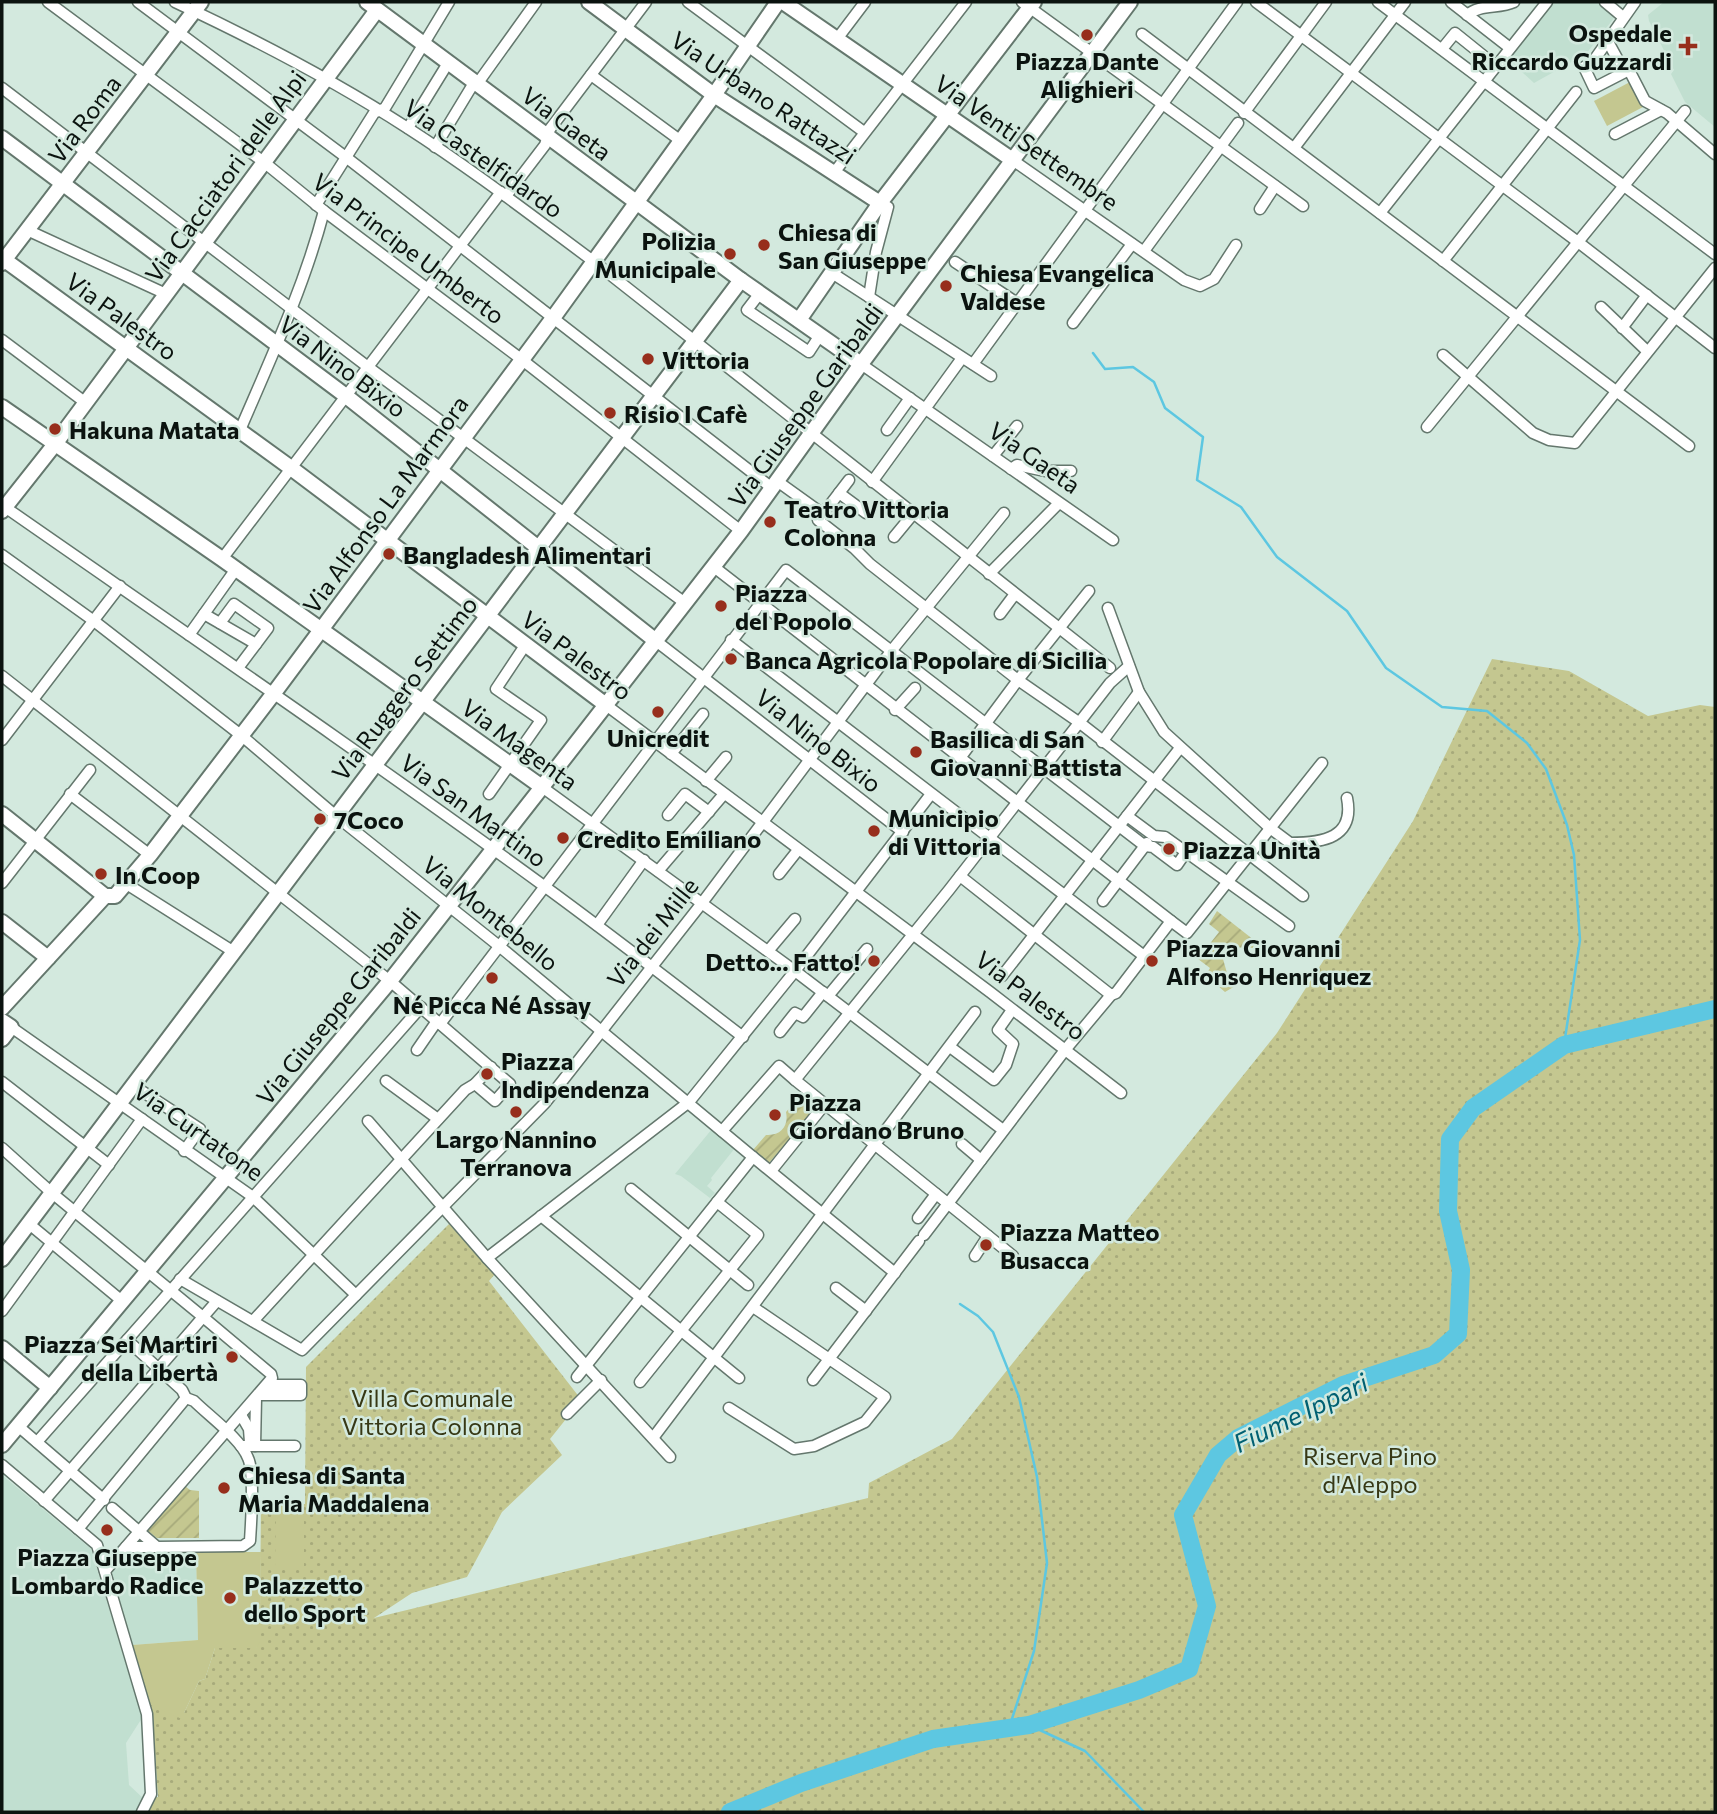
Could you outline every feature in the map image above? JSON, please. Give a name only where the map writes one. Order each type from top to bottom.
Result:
[{"type":"main road","name":"Via Urbano Rattazzi","points":[[589,2],[714,95],[880,203]]},
{"type":"main road","name":"Via Alfonso La Marmora","points":[[2,1008],[105,896],[115,896],[181,816],[553,318],[778,2]]},
{"type":"main road","name":"Via Venti Settembre","points":[[783,2],[1014,161]]},
{"type":"main road","name":"Via Giuseppe Garibaldi","points":[[2,1445],[390,981],[542,787],[683,602],[741,531],[861,364],[1130,2]]},
{"type":"main road","name":"Via Gaeta","points":[[376,4],[422,44],[741,280],[861,364]]},
{"type":"main road","name":"Via Cacciatori delle Alpi","points":[[3,508],[55,444],[265,163],[376,4]]},
{"type":"main road","points":[[799,320],[880,203],[1029,4]]},
{"type":"main road","name":"Via Roma","points":[[3,260],[198,6]]},
{"type":"main road","name":"Via Nino Bixio","points":[[2,138],[346,396],[653,641]]},
{"type":"main road","name":"Via Palestro","points":[[3,260],[240,429],[606,705]]},
{"type":"main road","name":"Via Ruggero Settimo","points":[[4,1252],[134,1086],[741,280]]},
{"type":"main road","name":"Via Magenta","points":[[2,407],[222,559],[542,787]]},
{"type":"main road","points":[[2,814],[105,896]]},
{"type":"main road","points":[[2,922],[48,958]]},
{"type":"main road","points":[[2,1348],[50,1388]]},
{"type":"street","name":"Via Principe Umberto","points":[[48,2],[265,163],[741,531]]},
{"type":"street","points":[[138,2],[347,158],[652,397],[774,484],[823,514]]},
{"type":"street","name":"Via Castelfidardo","points":[[175,2],[198,6],[380,111],[503,194],[593,261],[968,559],[1110,668]]},
{"type":"street","points":[[240,429],[312,256],[320,208],[374,113],[385,108],[449,2]]},
{"type":"street","points":[[435,147],[476,83],[536,2]]},
{"type":"street","points":[[222,559],[459,245],[545,145],[550,128],[646,2]]},
{"type":"street","points":[[688,2],[864,132]]},
{"type":"street","points":[[837,39],[865,2]]},
{"type":"street","points":[[833,174],[966,2]]},
{"type":"street","points":[[973,364],[1237,2]]},
{"type":"street","points":[[1256,2],[1578,242],[1715,348]]},
{"type":"street","points":[[1244,113],[1326,2]]},
{"type":"street","points":[[1377,2],[1715,254]]},
{"type":"street","points":[[1294,148],[1405,2]]},
{"type":"street","points":[[1451,2],[1510,48]]},
{"type":"street","points":[[1467,15],[1478,8],[1514,2]]},
{"type":"street","points":[[1380,213],[1547,2]]},
{"type":"street","points":[[1605,2],[1623,17]]},
{"type":"street","points":[[1629,70],[1594,88],[1584,67],[1592,63],[1636,2]]},
{"type":"street","points":[[1029,4],[1303,206]]},
{"type":"street","points":[[1442,49],[1455,33],[1496,66]]},
{"type":"street","points":[[1142,34],[1689,446]]},
{"type":"street","points":[[1608,40],[1618,60],[1629,70],[1645,101],[1676,121],[1715,154]]},
{"type":"street","points":[[408,128],[448,63]]},
{"type":"street","points":[[591,75],[681,141]]},
{"type":"street","points":[[2,88],[368,367],[683,602]]},
{"type":"street","points":[[1443,261],[1576,92]]},
{"type":"street","points":[[1427,427],[1685,110]]},
{"type":"street","points":[[1615,134],[1664,112]]},
{"type":"street","points":[[1144,251],[1238,123]]},
{"type":"street","name":"Via Venti Settembre","points":[[1014,161],[1184,280],[1200,286],[1214,279],[1236,245]]},
{"type":"street","points":[[1260,209],[1275,186]]},
{"type":"street","points":[[869,297],[876,252],[888,207],[880,203]]},
{"type":"street","points":[[27,230],[166,294]]},
{"type":"street","points":[[1073,323],[1132,244]]},
{"type":"street","points":[[955,262],[1017,303]]},
{"type":"street","points":[[1443,355],[1533,433],[1549,440],[1575,443],[1715,268]]},
{"type":"street","points":[[832,273],[992,376]]},
{"type":"street","points":[[760,293],[747,310],[809,352],[820,335]]},
{"type":"street","points":[[1622,328],[1647,295]]},
{"type":"street","points":[[1601,307],[1647,351]]},
{"type":"street","points":[[2,340],[86,402]]},
{"type":"street","points":[[872,482],[962,358]]},
{"type":"street","name":"Via Gaeta","points":[[861,364],[1113,540]]},
{"type":"street","points":[[887,430],[910,398]]},
{"type":"street","points":[[993,456],[1017,426]]},
{"type":"street","points":[[1011,468],[1017,465],[1045,471],[1071,471]]},
{"type":"street","points":[[849,480],[818,520],[1018,680],[1080,723],[1303,896]]},
{"type":"street","points":[[839,492],[866,513]]},
{"type":"street","points":[[989,574],[1059,503]]},
{"type":"street","name":"Via San Martino","points":[[3,508],[238,668],[493,849],[743,1037]]},
{"type":"street","name":"Via dei Mille","points":[[255,1319],[302,1350],[540,1109],[702,903],[892,650],[1004,513]]},
{"type":"street","points":[[894,537],[913,514]]},
{"type":"street","name":"Via Montebello","points":[[2,555],[94,621],[242,736],[336,816],[689,1102],[752,1159],[772,1172]]},
{"type":"street","points":[[713,568],[1187,933],[1322,763]]},
{"type":"street","points":[[189,635],[236,569]]},
{"type":"street","points":[[417,1051],[653,742],[762,606],[786,570],[1144,847],[1153,847],[1177,865],[1189,854]]},
{"type":"street","points":[[2,740],[120,586]]},
{"type":"street","points":[[960,756],[1089,592]]},
{"type":"street","points":[[1000,614],[1015,594]]},
{"type":"street","points":[[220,623],[234,604],[268,628],[238,668]]},
{"type":"street","points":[[1108,608],[1139,692],[1164,732],[1270,828],[1290,843],[1329,839],[1349,818],[1347,798]]},
{"type":"street","points":[[204,614],[256,644]]},
{"type":"street","name":"Via Nino Bixio","points":[[653,641],[903,832]]},
{"type":"street","points":[[734,642],[990,841],[1142,954]]},
{"type":"street","points":[[489,794],[541,720],[496,689],[526,644]]},
{"type":"street","points":[[798,1077],[990,841],[1110,683],[1129,666]]},
{"type":"street","points":[[2,676],[390,981],[510,1084],[495,1101],[475,1084]]},
{"type":"street","points":[[895,710],[915,688]]},
{"type":"street","points":[[1102,742],[1139,692]]},
{"type":"street","name":"Via Palestro","points":[[606,705],[1121,1093]]},
{"type":"street","points":[[671,754],[703,714]]},
{"type":"street","points":[[1002,976],[1180,748]]},
{"type":"street","points":[[706,781],[726,757]]},
{"type":"street","points":[[2,883],[90,770]]},
{"type":"street","name":"Via Magenta","points":[[542,787],[826,994],[1003,1130]]},
{"type":"street","points":[[70,794],[150,855]]},
{"type":"street","points":[[668,815],[685,794],[709,812]]},
{"type":"street","points":[[658,871],[724,794]]},
{"type":"street","points":[[487,1258],[689,1102],[795,971],[930,794]]},
{"type":"street","points":[[1128,816],[1154,836],[1165,837],[1289,926]]},
{"type":"street","points":[[1103,901],[1154,836]]},
{"type":"street","points":[[779,874],[798,850]]},
{"type":"street","points":[[597,925],[644,860]]},
{"type":"street","points":[[960,876],[1111,995]]},
{"type":"street","points":[[125,883],[234,952]]},
{"type":"street","points":[[768,951],[795,919]]},
{"type":"street","points":[[813,1380],[1065,1050],[1111,995],[1116,993],[1168,919]]},
{"type":"street","points":[[780,1032],[795,1013],[803,1017],[867,949]]},
{"type":"street","points":[[37,1442],[421,1007]]},
{"type":"street","points":[[950,1047],[994,1080],[1006,1065],[1013,1044],[998,1030],[1012,1010]]},
{"type":"street","points":[[653,1438],[975,1012]]},
{"type":"street","name":"Via Curtatone","points":[[5,1029],[119,1103],[184,1151],[253,1196],[356,1295]]},
{"type":"street","points":[[720,1129],[779,1066],[798,1077],[876,1146],[1013,1256]]},
{"type":"street","points":[[180,1279],[255,1319],[465,1090],[475,1084],[491,1067]]},
{"type":"street","points":[[386,1081],[438,1119]]},
{"type":"street","points":[[2,1082],[109,1165]]},
{"type":"street","points":[[134,1086],[200,1129],[184,1151]]},
{"type":"street","points":[[827,1105],[772,1172],[895,1273]]},
{"type":"street","points":[[2,1311],[142,1119]]},
{"type":"street","points":[[368,1121],[487,1258],[670,1457]]},
{"type":"street","points":[[962,1144],[981,1160]]},
{"type":"street","points":[[2,1148],[52,1193],[271,1374],[272,1378],[106,1572]]},
{"type":"street","points":[[577,1377],[752,1159]]},
{"type":"street","points":[[631,1189],[748,1285]]},
{"type":"street","points":[[918,1219],[936,1194]]},
{"type":"street","points":[[640,1382],[758,1235],[717,1202]]},
{"type":"street","points":[[541,1216],[738,1378]]},
{"type":"street","points":[[29,1223],[122,1301]]},
{"type":"street","points":[[975,1256],[988,1236]]},
{"type":"street","points":[[836,1288],[866,1311]]},
{"type":"street","points":[[44,1501],[155,1368],[217,1301]]},
{"type":"street","points":[[729,1408],[794,1449],[814,1446],[865,1422],[885,1397],[753,1307]]},
{"type":"street","points":[[127,1340],[182,1390],[185,1399]]},
{"type":"street","points":[[567,1413],[601,1380]]},
{"type":"street","points":[[257,1396],[301,1395],[301,1385],[267,1384]]},
{"type":"street","points":[[249,1446],[257,1396]]},
{"type":"street","points":[[185,1399],[194,1401],[224,1434],[249,1446],[295,1446]]},
{"type":"street","points":[[78,1529],[185,1399]]},
{"type":"street","points":[[126,1547],[243,1546],[250,1543],[248,1430],[241,1415]]},
{"type":"street","points":[[18,1426],[95,1492],[106,1498]]},
{"type":"street","points":[[2,1465],[97,1545],[147,1714],[151,1794],[142,1812]]},
{"type":"street","points":[[113,1508],[157,1547]]},
{"type":"shaded area","points":[[1555,2],[1597,2],[1614,18],[1586,54],[1534,83],[1509,60]]},
{"type":"shaded area","name":"Ospedale Riccardo Guzzardi","points":[[1664,2],[1715,2],[1715,127],[1685,102],[1671,74],[1674,70],[1649,21],[1648,15]]},
{"type":"shaded area","points":[[712,1129],[735,1148],[707,1186],[715,1193],[710,1198],[675,1174]]},
{"type":"shaded area","points":[[2,1475],[91,1549],[142,1718],[126,1743],[129,1785],[144,1799],[136,1812],[2,1812]]},
{"type":"shaded area","points":[[196,1552],[198,1640],[132,1645],[111,1571],[134,1553]]},
{"type":"green space","points":[[1630,82],[1643,107],[1607,126],[1594,101]]},
{"type":"green space","name":"Riserva Pino d'Aleppo","points":[[1492,659],[1569,671],[1648,716],[1700,705],[1715,707],[1715,1812],[136,1812],[144,1799],[158,1797],[153,1723],[149,1704],[184,1713],[199,1681],[205,1679],[215,1648],[256,1648],[260,1612],[261,1501],[305,1504],[306,1367],[449,1224],[495,1274],[489,1281],[580,1398],[561,1415],[566,1419],[550,1439],[562,1455],[502,1512],[467,1577],[412,1593],[374,1618],[868,1498],[869,1483],[952,1439],[1277,1033],[1413,821]]},
{"type":"green space","points":[[1217,911],[1259,944],[1256,948],[1223,947],[1221,952],[1229,980],[1237,985],[1225,992],[1218,986],[1220,983],[1207,973],[1210,968],[1198,959],[1219,932],[1209,924]]},
{"type":"green space","points":[[802,1094],[817,1107],[768,1164],[753,1150],[766,1135],[776,1134],[783,1129],[786,1112]]},
{"type":"green space","points":[[185,1486],[199,1491],[199,1538],[157,1538],[147,1530]]},
{"type":"green space","points":[[276,1511],[304,1511],[304,1568],[275,1568]]},
{"type":"green space","points":[[196,1552],[261,1552],[260,1611],[266,1612],[266,1632],[260,1632],[260,1642],[256,1648],[215,1648],[205,1679],[199,1681],[184,1713],[184,1720],[149,1704],[132,1645],[198,1640]]},
{"type":"waterway","points":[[1093,353],[1105,369],[1133,367],[1154,382],[1165,408],[1203,437],[1197,480],[1241,507],[1277,557],[1347,611],[1386,668],[1442,707],[1487,711],[1527,743],[1546,769],[1567,825],[1574,855],[1580,940],[1564,1045]]},
{"type":"waterway","name":"Fiume Ippari","points":[[730,1812],[801,1783],[933,1739],[1029,1725],[1139,1690],[1189,1669],[1207,1606],[1183,1515],[1218,1455],[1238,1438],[1343,1385],[1434,1355],[1458,1334],[1461,1270],[1448,1211],[1450,1139],[1473,1108],[1564,1045],[1715,1009]]},
{"type":"waterway","points":[[960,1304],[978,1316],[993,1332],[1019,1397],[1037,1477],[1047,1563],[1034,1651],[1009,1728]]},
{"type":"waterway","points":[[1029,1725],[1085,1751],[1144,1812]]},
{"type":"place","name":"Piazza Dante Alighieri","points":[[1087,35]]},
{"type":"place","name":"Ospedale Riccardo Guzzardi","points":[[1688,46]]},
{"type":"place","name":"Chiesa di San Giuseppe","points":[[764,245]]},
{"type":"place","name":"Polizia Municipale","points":[[730,254]]},
{"type":"place","name":"Chiesa Evangelica Valdese","points":[[946,286]]},
{"type":"place","name":"Vittoria","points":[[648,359]]},
{"type":"place","name":"Risio I Cafè","points":[[610,413]]},
{"type":"place","name":"Hakuna Matata","points":[[55,429]]},
{"type":"place","name":"Teatro Vittoria Colonna","points":[[770,522]]},
{"type":"place","name":"Bangladesh Alimentari","points":[[389,554]]},
{"type":"place","name":"Piazza del Popolo","points":[[721,606]]},
{"type":"place","name":"Banca Agricola Popolare di Sicilia","points":[[731,659]]},
{"type":"place","name":"Unicredit","points":[[658,712]]},
{"type":"place","name":"Basilica di San Giovanni Battista","points":[[916,752]]},
{"type":"place","name":"7Coco","points":[[320,819]]},
{"type":"place","name":"Municipio di Vittoria","points":[[874,831]]},
{"type":"place","name":"Credito Emiliano","points":[[563,838]]},
{"type":"place","name":"Piazza Unità","points":[[1169,849]]},
{"type":"place","name":"In Coop","points":[[101,874]]},
{"type":"place","name":"Detto... Fatto!","points":[[874,961]]},
{"type":"place","name":"Piazza Giovanni Alfonso Henriquez","points":[[1152,961]]},
{"type":"place","name":"Né Picca Né Assay","points":[[492,978]]},
{"type":"place","name":"Piazza Indipendenza","points":[[487,1074]]},
{"type":"place","name":"Largo Nannino Terranova","points":[[516,1112]]},
{"type":"place","name":"Piazza Giordano Bruno","points":[[775,1115]]},
{"type":"place","name":"Piazza Matteo Busacca","points":[[986,1245]]},
{"type":"place","name":"Piazza Sei Martiri della Libertà","points":[[232,1357]]},
{"type":"place","name":"Chiesa di Santa Maria Maddalena","points":[[224,1488]]},
{"type":"place","name":"Piazza Giuseppe Lombardo Radice","points":[[107,1530]]},
{"type":"place","name":"Palazzetto dello Sport","points":[[230,1598]]},
{"type":"park label","name":"Villa Comunale Vittoria Colonna","points":[[432,1411]]}]
